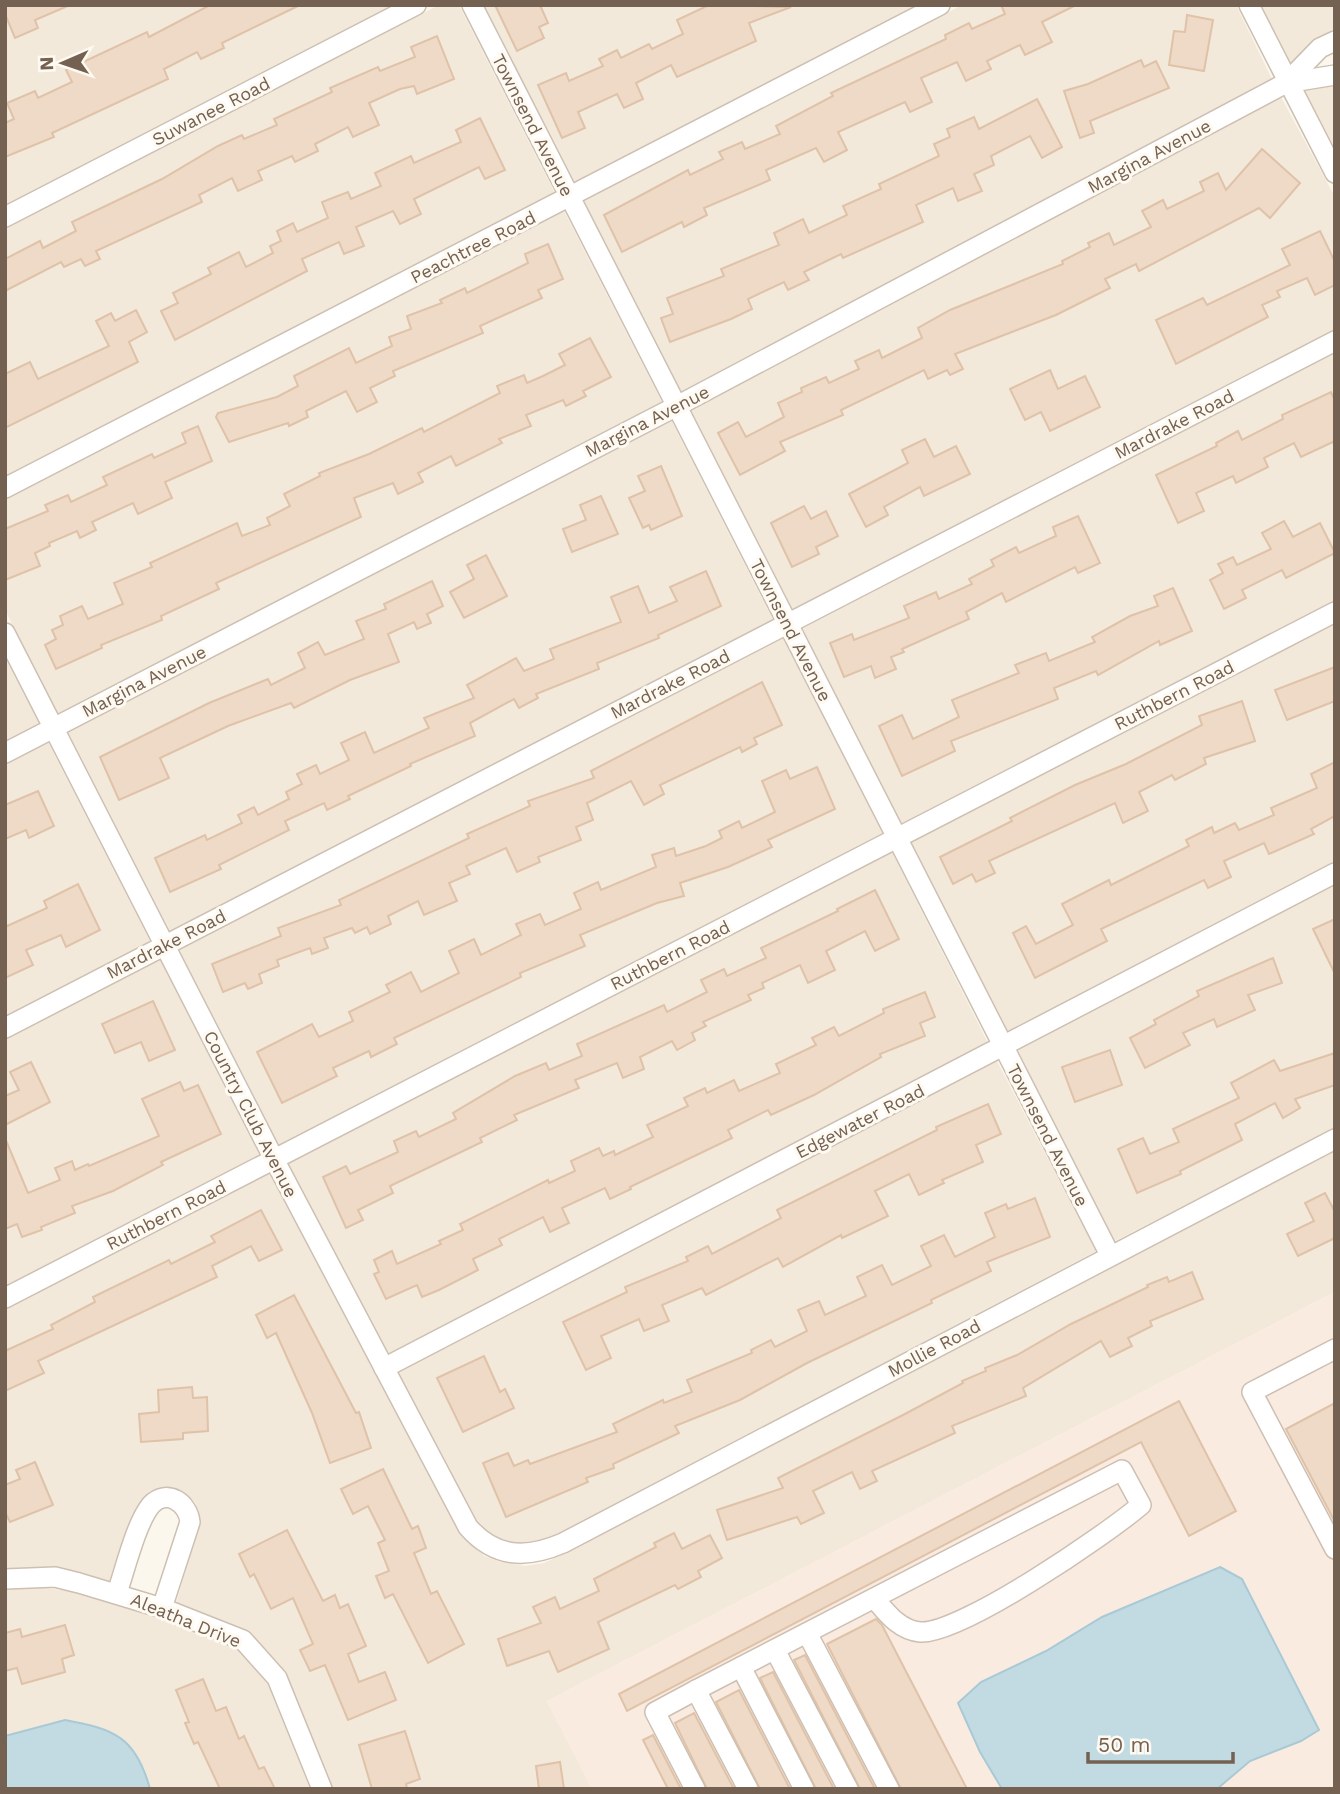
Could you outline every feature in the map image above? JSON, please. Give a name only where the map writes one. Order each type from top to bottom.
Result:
[{"type":"street","name":"Suwanee Road","points":[[5,217],[416,5]]},
{"type":"street","name":"Townsend Avenue","points":[[472,5],[1110,1255]]},
{"type":"street","name":"Peachtree Road","points":[[5,488],[940,5]]},
{"type":"street","points":[[1248,5],[1286,83],[1335,173]]},
{"type":"street","name":"Margina Avenue","points":[[5,753],[677,406],[1286,83],[1320,48],[1335,41]]},
{"type":"street","name":"Margina Avenue","points":[[1286,83],[1335,75]]},
{"type":"street","name":"Mardrake Road","points":[[5,1028],[1335,341]]},
{"type":"street","name":"Ruthbern Road","points":[[5,1298],[1335,612]]},
{"type":"street","name":"Country Club Avenue","points":[[5,634],[274,1159],[468,1527],[491,1548],[505,1554],[533,1554]]},
{"type":"street","name":"Edgewater Road","points":[[384,1368],[1335,873]]},
{"type":"street","name":"Mollie Road","points":[[533,1554],[563,1543],[1335,1139]]},
{"type":"street","points":[[1335,1349],[1252,1392],[1335,1549]]},
{"type":"street","points":[[695,1789],[655,1712],[696,1690],[775,1650],[874,1598],[1122,1470],[1141,1505],[1075,1556],[946,1628],[921,1632],[901,1627],[874,1598]]},
{"type":"street","points":[[117,1593],[149,1507],[163,1498],[175,1499],[186,1508],[190,1522],[162,1608]]},
{"type":"street","name":"Aleatha Drive","points":[[5,1579],[55,1577],[162,1608],[243,1640],[277,1678],[321,1789]]},
{"type":"street","points":[[807,1633],[889,1789]]},
{"type":"street","points":[[775,1650],[848,1789]]},
{"type":"street","points":[[741,1667],[804,1789]]},
{"type":"street","points":[[696,1690],[748,1789]]},
{"type":"shaded area","points":[[5,5],[394,5],[5,206]]},
{"type":"shaded area","points":[[439,5],[459,5],[555,193],[5,476],[5,229]]},
{"type":"shaded area","points":[[484,5],[918,5],[575,182]]},
{"type":"shaded area","points":[[962,5],[1236,5],[1272,79],[681,392],[584,201]]},
{"type":"shaded area","points":[[1261,5],[1335,5],[1335,29],[1314,40],[1290,64]]},
{"type":"shaded area","points":[[1335,85],[1335,151],[1303,90]]},
{"type":"shaded area","points":[[1281,97],[1335,197],[1335,330],[793,610],[691,410]]},
{"type":"shaded area","points":[[564,211],[662,402],[58,714],[5,610],[5,499]]},
{"type":"shaded area","points":[[1335,353],[1335,600],[902,824],[802,628]]},
{"type":"shaded area","points":[[671,420],[773,620],[170,931],[68,732]]},
{"type":"shaded area","points":[[1335,623],[1335,861],[1007,1033],[911,842]]},
{"type":"shaded area","points":[[783,638],[883,834],[279,1145],[179,949]]},
{"type":"shaded area","points":[[5,658],[39,724],[5,741]]},
{"type":"shaded area","points":[[48,742],[150,941],[5,1017],[5,764]]},
{"type":"shaded area","points":[[892,852],[988,1043],[389,1354],[288,1163]]},
{"type":"shaded area","points":[[1335,884],[1335,1128],[1115,1241],[1017,1051]]},
{"type":"shaded area","points":[[160,959],[260,1155],[5,1286],[5,1039]]},
{"type":"shaded area","points":[[997,1061],[1096,1251],[557,1535],[543,1541],[518,1545],[497,1540],[486,1532],[478,1522],[398,1371]]},
{"type":"shaded area","points":[[1335,1151],[1335,1292],[547,1701],[592,1789],[333,1789],[286,1672],[248,1631],[176,1603],[201,1522],[195,1502],[182,1491],[157,1490],[139,1503],[110,1581],[56,1567],[5,1569],[5,1309],[269,1173],[459,1532],[484,1556],[525,1566],[544,1563],[569,1552]]},
{"type":"shaded area","points":[[1335,1292],[1335,1789],[1217,1789],[1250,1761],[1271,1751],[1275,1645],[1242,1579],[1102,1617],[958,1703],[980,1752],[1002,1789],[592,1789],[547,1701]]},
{"type":"shaded area","points":[[31,1586],[76,1592],[158,1617],[236,1648],[267,1683],[310,1789],[150,1789],[144,1767],[26,1730],[5,1736],[5,1589]]},
{"type":"water","points":[[1220,1567],[1242,1579],[1319,1730],[1301,1741],[1250,1761],[1217,1789],[1002,1789],[980,1752],[958,1703],[981,1682],[1046,1651],[1102,1617]]},
{"type":"water","points":[[65,1720],[97,1727],[121,1738],[138,1758],[150,1789],[5,1789],[5,1736]]},
{"type":"building","points":[[5,5],[70,5],[35,20],[38,28],[15,38],[5,14]]},
{"type":"building","points":[[210,5],[300,5],[222,43],[224,48],[201,59],[197,52],[164,69],[168,79],[52,133],[54,137],[5,157],[5,123],[14,119],[7,103],[35,91],[38,98],[72,82],[66,70],[147,32],[149,37]]},
{"type":"building","points":[[495,5],[540,5],[548,23],[539,27],[544,38],[517,51]]},
{"type":"building","points":[[709,5],[791,7],[749,23],[756,41],[677,77],[671,65],[636,83],[643,99],[624,108],[617,94],[578,112],[585,128],[562,138],[538,85],[566,73],[569,81],[603,66],[599,59],[617,50],[621,58],[649,44],[652,49],[683,34],[677,20]]},
{"type":"building","points":[[1001,5],[1076,5],[1042,22],[1052,42],[1025,55],[1020,45],[987,61],[991,69],[966,81],[957,62],[921,78],[932,102],[910,112],[905,102],[838,132],[847,150],[824,162],[816,148],[766,170],[770,180],[704,208],[707,215],[684,227],[682,222],[622,252],[604,215],[688,170],[690,175],[723,159],[719,152],[742,142],[745,149],[780,134],[776,126],[833,96],[831,93],[946,39],[945,35],[969,23],[972,29],[1005,14]]},
{"type":"building","points":[[1187,15],[1213,20],[1204,71],[1169,65],[1174,31],[1185,32]]},
{"type":"building","points":[[437,36],[454,79],[417,94],[414,86],[400,89],[369,103],[379,125],[353,137],[348,127],[315,144],[318,151],[295,162],[292,156],[258,171],[262,180],[238,191],[232,178],[199,195],[202,202],[96,251],[100,259],[85,266],[81,259],[64,267],[61,262],[5,291],[5,259],[40,241],[43,248],[76,231],[72,222],[162,179],[218,146],[242,135],[244,139],[277,125],[274,119],[332,92],[330,88],[378,67],[380,71],[415,57],[411,47]]},
{"type":"building","points":[[1141,60],[1144,67],[1156,61],[1169,88],[1090,121],[1094,133],[1080,138],[1064,91],[1088,84]]},
{"type":"building","points":[[1037,99],[1062,147],[1042,158],[1030,136],[991,156],[994,165],[974,174],[982,191],[958,201],[953,188],[916,205],[923,222],[843,258],[841,254],[804,272],[809,280],[788,290],[784,282],[748,299],[752,309],[670,342],[661,318],[673,314],[667,298],[724,276],[721,269],[779,245],[774,233],[803,219],[809,233],[847,215],[843,206],[881,189],[879,184],[939,156],[934,144],[950,137],[947,129],[974,117],[979,129]]},
{"type":"building","points":[[480,118],[505,170],[485,179],[479,167],[414,199],[421,214],[400,224],[393,211],[356,227],[364,246],[344,254],[339,242],[302,259],[307,271],[175,340],[161,311],[178,303],[173,293],[211,274],[208,268],[239,252],[246,267],[273,253],[270,246],[281,241],[277,231],[293,223],[297,232],[328,218],[322,202],[348,192],[351,199],[381,186],[375,173],[411,156],[414,163],[461,142],[456,130]]},
{"type":"building","points":[[1262,149],[1300,183],[1270,218],[1259,208],[1139,271],[1136,264],[1105,279],[1110,288],[1056,315],[955,354],[963,369],[950,375],[947,370],[928,379],[924,370],[841,410],[843,415],[780,442],[785,451],[740,475],[718,433],[738,422],[746,437],[784,417],[778,403],[802,392],[801,388],[826,377],[829,383],[859,369],[855,361],[879,350],[882,358],[922,338],[918,328],[950,310],[1063,264],[1062,261],[1090,247],[1088,243],[1109,233],[1114,245],[1151,227],[1142,211],[1163,200],[1167,209],[1204,191],[1200,182],[1218,173],[1226,190]]},
{"type":"building","points":[[1320,231],[1335,262],[1335,285],[1315,295],[1307,278],[1277,291],[1280,297],[1262,305],[1268,317],[1176,364],[1156,320],[1203,298],[1207,305],[1290,265],[1282,249]]},
{"type":"building","points":[[548,244],[563,279],[538,290],[542,298],[480,326],[483,333],[393,371],[395,376],[370,388],[377,402],[357,412],[346,391],[306,411],[308,417],[289,426],[288,423],[229,442],[216,417],[218,413],[277,397],[298,386],[294,376],[349,348],[356,363],[392,346],[389,337],[411,329],[407,316],[442,303],[440,300],[465,288],[467,293],[528,263],[525,254]]},
{"type":"building","points":[[136,310],[147,332],[129,342],[138,362],[5,428],[5,374],[30,362],[38,379],[109,346],[96,321],[111,313],[115,321]]},
{"type":"building","points":[[590,338],[611,377],[583,391],[586,396],[566,406],[563,400],[526,415],[531,426],[499,439],[502,443],[456,466],[451,456],[418,473],[423,482],[398,494],[393,483],[354,498],[361,517],[216,583],[219,589],[161,616],[162,620],[101,645],[102,648],[56,669],[45,645],[56,639],[52,630],[63,625],[60,616],[82,606],[88,619],[123,604],[114,583],[152,567],[150,563],[237,523],[242,536],[270,525],[267,518],[290,506],[284,494],[320,476],[319,473],[369,454],[422,428],[424,432],[500,393],[497,386],[524,375],[527,383],[543,376],[565,365],[559,354]]},
{"type":"building","points":[[1050,370],[1058,389],[1085,376],[1100,407],[1050,431],[1041,412],[1025,420],[1010,389]]},
{"type":"building","points":[[1331,392],[1335,401],[1335,441],[1301,457],[1294,443],[1264,458],[1268,467],[1236,483],[1233,476],[1196,493],[1204,511],[1178,523],[1156,475],[1217,446],[1216,443],[1238,431],[1242,440],[1283,419],[1282,415]]},
{"type":"building","points":[[198,426],[212,461],[165,482],[172,498],[138,514],[133,503],[92,522],[96,530],[80,538],[77,531],[49,543],[50,546],[35,553],[40,566],[5,580],[5,529],[48,511],[45,505],[68,495],[71,502],[107,485],[103,477],[152,454],[154,458],[186,443],[182,433]]},
{"type":"building","points":[[925,439],[934,457],[956,446],[970,474],[924,496],[920,487],[884,507],[888,515],[866,527],[849,494],[908,463],[902,450]]},
{"type":"building","points":[[661,466],[682,516],[651,530],[649,525],[643,528],[629,498],[645,491],[638,476]]},
{"type":"building","points":[[601,496],[618,534],[572,552],[563,529],[586,520],[580,505]]},
{"type":"building","points":[[804,506],[811,519],[826,511],[838,536],[816,547],[819,554],[792,567],[771,523]]},
{"type":"building","points":[[1078,516],[1100,563],[1078,573],[1075,567],[1006,602],[1002,593],[966,612],[969,619],[902,649],[904,652],[891,657],[896,669],[875,678],[871,666],[844,677],[830,643],[852,634],[854,640],[909,618],[904,606],[936,592],[939,599],[972,584],[969,579],[994,566],[991,560],[1016,547],[1019,553],[1056,536],[1053,527]]},
{"type":"building","points":[[1284,521],[1293,537],[1320,523],[1335,553],[1286,578],[1282,570],[1242,590],[1246,598],[1224,609],[1210,580],[1223,573],[1218,564],[1233,557],[1237,565],[1271,549],[1262,533]]},
{"type":"building","points":[[486,555],[507,596],[464,618],[450,592],[474,579],[467,565]]},
{"type":"building","points":[[706,571],[721,606],[658,635],[659,638],[597,663],[599,669],[536,694],[538,698],[519,708],[514,699],[470,723],[475,736],[410,764],[411,766],[348,796],[350,799],[327,810],[324,803],[285,821],[289,830],[219,865],[221,869],[170,892],[155,858],[205,835],[207,840],[242,823],[238,815],[254,807],[258,815],[289,799],[286,792],[302,784],[297,774],[316,765],[320,774],[349,760],[341,743],[365,732],[374,753],[429,728],[424,718],[474,698],[467,685],[516,658],[524,671],[554,659],[550,649],[621,622],[611,597],[638,586],[649,613],[677,601],[670,587]]},
{"type":"building","points":[[432,581],[443,606],[427,614],[431,623],[417,629],[414,622],[388,634],[399,662],[350,680],[294,708],[291,703],[228,726],[160,758],[169,778],[119,800],[100,757],[209,703],[268,679],[271,685],[305,668],[298,653],[318,642],[325,655],[364,639],[356,621],[386,609],[384,604]]},
{"type":"building","points":[[1173,588],[1192,631],[1160,645],[1159,641],[1098,675],[1096,671],[1054,688],[1058,699],[951,741],[955,751],[902,776],[879,726],[902,715],[913,739],[959,717],[952,700],[1019,673],[1015,665],[1046,653],[1049,661],[1095,642],[1092,637],[1130,616],[1158,606],[1154,596]]},
{"type":"building","points":[[1335,667],[1335,701],[1287,720],[1275,690]]},
{"type":"building","points":[[762,682],[782,725],[754,738],[757,744],[742,752],[740,747],[660,785],[664,794],[644,805],[631,781],[587,803],[593,820],[576,827],[581,840],[538,857],[540,862],[517,872],[506,848],[466,866],[470,874],[449,883],[457,901],[424,915],[418,901],[388,916],[391,924],[370,934],[367,927],[355,933],[352,928],[324,938],[328,948],[312,954],[310,948],[277,960],[279,966],[259,974],[262,983],[248,989],[245,983],[223,992],[212,964],[281,936],[278,928],[341,905],[339,900],[469,838],[467,834],[530,806],[528,801],[594,778],[591,771]]},
{"type":"building","points":[[1242,701],[1255,741],[1204,758],[1206,764],[1175,780],[1172,775],[1139,792],[1148,811],[1123,823],[1115,803],[989,861],[995,873],[976,882],[972,874],[953,884],[940,857],[1012,821],[1010,818],[1075,785],[1126,764],[1202,725],[1199,716]]},
{"type":"building","points":[[1335,762],[1335,816],[1311,829],[1314,834],[1269,854],[1264,843],[1224,861],[1231,877],[1208,888],[1204,880],[1101,929],[1107,941],[1035,978],[1013,933],[1026,926],[1036,944],[1073,925],[1062,904],[1109,880],[1111,885],[1189,846],[1186,840],[1212,827],[1214,833],[1235,823],[1239,830],[1274,815],[1271,808],[1317,788],[1311,774]]},
{"type":"building","points":[[817,767],[835,809],[768,840],[772,847],[728,867],[680,883],[684,896],[657,903],[580,935],[585,946],[520,973],[521,977],[394,1038],[397,1044],[371,1057],[369,1051],[333,1068],[337,1076],[282,1103],[257,1052],[312,1024],[319,1037],[353,1021],[349,1012],[390,992],[386,985],[411,972],[421,992],[459,973],[449,951],[474,939],[481,955],[521,935],[516,924],[540,914],[545,925],[581,909],[574,893],[598,882],[601,890],[656,867],[652,855],[674,848],[676,856],[706,846],[722,838],[719,831],[739,821],[742,828],[775,812],[762,781],[786,770],[790,779]]},
{"type":"building","points":[[38,791],[54,826],[29,838],[26,830],[5,839],[5,805]]},
{"type":"building","points":[[78,884],[100,930],[66,947],[61,935],[26,950],[33,965],[5,978],[5,927],[47,908],[44,901]]},
{"type":"building","points":[[875,890],[899,939],[875,951],[865,931],[826,951],[835,970],[808,983],[800,965],[762,983],[764,988],[748,995],[751,1000],[703,1022],[706,1026],[692,1033],[695,1040],[677,1050],[672,1041],[640,1057],[644,1069],[623,1078],[617,1063],[575,1080],[579,1088],[514,1115],[517,1120],[480,1138],[482,1142],[390,1186],[393,1193],[358,1210],[363,1220],[346,1228],[323,1177],[346,1166],[350,1174],[398,1152],[394,1141],[416,1131],[419,1137],[456,1119],[453,1113],[515,1076],[546,1063],[549,1070],[582,1056],[577,1044],[664,1005],[667,1012],[707,992],[701,980],[724,969],[727,976],[766,958],[761,948]]},
{"type":"building","points":[[1335,919],[1335,974],[1313,929]]},
{"type":"building","points":[[1273,958],[1282,983],[1248,995],[1255,1010],[1217,1027],[1214,1019],[1183,1033],[1190,1045],[1145,1068],[1130,1038],[1156,1024],[1154,1020],[1199,996],[1197,991]]},
{"type":"building","points":[[925,992],[935,1017],[920,1023],[925,1036],[880,1054],[881,1057],[814,1095],[771,1115],[768,1110],[728,1130],[732,1138],[610,1199],[605,1188],[562,1208],[569,1223],[550,1232],[543,1217],[499,1239],[502,1245],[473,1259],[478,1270],[439,1290],[422,1297],[417,1285],[386,1299],[374,1274],[379,1272],[374,1260],[392,1251],[397,1264],[441,1244],[439,1241],[463,1230],[460,1224],[548,1180],[549,1183],[575,1171],[571,1161],[599,1148],[603,1156],[614,1151],[615,1155],[653,1137],[647,1125],[688,1106],[684,1098],[705,1088],[707,1093],[734,1080],[739,1091],[780,1073],[776,1064],[816,1045],[812,1038],[834,1027],[839,1036],[884,1013],[883,1009]]},
{"type":"building","points":[[153,1001],[175,1050],[149,1061],[141,1042],[115,1053],[102,1024]]},
{"type":"building","points":[[1110,1050],[1122,1085],[1075,1102],[1062,1067]]},
{"type":"building","points":[[1335,1053],[1335,1085],[1295,1099],[1300,1108],[1283,1118],[1275,1103],[1235,1124],[1242,1140],[1180,1171],[1181,1174],[1137,1193],[1118,1149],[1143,1138],[1150,1154],[1179,1142],[1173,1129],[1239,1098],[1231,1083],[1274,1060],[1280,1071]]},
{"type":"building","points":[[31,1062],[50,1102],[5,1125],[5,1096],[19,1090],[10,1072]]},
{"type":"building","points":[[180,1082],[184,1091],[198,1085],[221,1134],[161,1162],[163,1165],[113,1191],[72,1206],[75,1213],[41,1227],[42,1230],[22,1237],[17,1224],[5,1229],[5,1138],[28,1193],[60,1180],[55,1168],[72,1161],[75,1170],[88,1164],[89,1166],[159,1136],[142,1099]]},
{"type":"building","points":[[988,1104],[1001,1134],[976,1145],[983,1162],[942,1180],[944,1183],[919,1195],[909,1174],[875,1191],[888,1216],[842,1238],[841,1235],[783,1267],[778,1258],[706,1295],[702,1288],[662,1305],[669,1321],[644,1331],[639,1319],[601,1336],[611,1358],[586,1370],[563,1322],[627,1292],[625,1287],[688,1261],[686,1257],[708,1246],[712,1254],[781,1218],[777,1210],[937,1130],[936,1127]]},
{"type":"building","points":[[1325,1193],[1335,1212],[1335,1238],[1298,1256],[1287,1234],[1314,1221],[1305,1203]]},
{"type":"building","points":[[1035,1198],[1050,1237],[987,1262],[991,1271],[931,1300],[932,1303],[807,1363],[740,1400],[675,1426],[679,1433],[613,1464],[614,1468],[586,1478],[588,1482],[506,1517],[483,1463],[508,1453],[514,1466],[528,1460],[530,1464],[617,1432],[613,1424],[663,1400],[664,1403],[692,1392],[687,1380],[752,1353],[751,1350],[771,1340],[775,1347],[807,1331],[798,1310],[819,1301],[825,1315],[866,1296],[857,1277],[882,1265],[892,1285],[931,1266],[921,1246],[944,1235],[955,1257],[995,1237],[985,1213],[1006,1204],[1008,1209]]},
{"type":"building","points":[[261,1210],[282,1250],[259,1261],[251,1246],[212,1266],[217,1277],[38,1361],[44,1373],[5,1391],[5,1351],[53,1329],[51,1325],[95,1302],[93,1297],[169,1260],[171,1264],[215,1242],[211,1236]]},
{"type":"building","points":[[1192,1272],[1203,1299],[1150,1321],[1152,1326],[1128,1338],[1132,1346],[1110,1357],[1101,1341],[1023,1388],[1026,1396],[952,1426],[955,1433],[872,1471],[877,1481],[860,1489],[852,1472],[813,1491],[824,1513],[801,1524],[797,1517],[727,1540],[717,1510],[783,1488],[778,1478],[986,1371],[985,1368],[1017,1355],[1071,1324],[1148,1287],[1147,1285],[1167,1277],[1169,1282]]},
{"type":"building","points":[[294,1295],[356,1413],[359,1412],[371,1448],[330,1463],[312,1413],[276,1333],[267,1338],[256,1315]]},
{"type":"building","points":[[484,1356],[500,1392],[505,1389],[514,1408],[463,1432],[437,1378]]},
{"type":"building","points":[[192,1387],[193,1398],[207,1397],[208,1431],[183,1433],[183,1439],[141,1442],[139,1414],[159,1412],[158,1390]]},
{"type":"building","points":[[1179,1401],[1236,1511],[1189,1536],[1141,1442],[627,1711],[619,1694]]},
{"type":"building","points":[[1335,1403],[1335,1522],[1286,1429]]},
{"type":"building","points":[[35,1462],[53,1505],[10,1522],[5,1512],[5,1485],[20,1479],[16,1470]]},
{"type":"building","points":[[383,1469],[412,1529],[418,1526],[426,1548],[414,1553],[431,1594],[437,1591],[464,1644],[428,1663],[393,1594],[385,1598],[376,1576],[389,1571],[378,1543],[385,1540],[368,1506],[353,1514],[341,1489]]},
{"type":"building","points":[[287,1530],[323,1601],[335,1595],[340,1608],[348,1604],[366,1646],[348,1654],[359,1682],[385,1672],[396,1700],[348,1720],[325,1665],[310,1671],[300,1650],[313,1644],[293,1598],[271,1609],[254,1574],[250,1577],[239,1554]]},
{"type":"building","points":[[674,1533],[682,1549],[710,1535],[722,1558],[698,1571],[701,1577],[678,1589],[675,1585],[598,1622],[609,1649],[558,1672],[549,1651],[507,1666],[498,1639],[541,1623],[533,1607],[555,1597],[560,1609],[599,1591],[594,1579],[656,1547],[654,1543]]},
{"type":"building","points":[[876,1619],[882,1625],[967,1789],[901,1789],[827,1644]]},
{"type":"building","points":[[65,1625],[74,1655],[62,1659],[65,1672],[22,1684],[17,1668],[5,1671],[5,1633],[20,1629],[22,1637]]},
{"type":"building","points":[[805,1655],[875,1789],[860,1789],[794,1660]]},
{"type":"building","points":[[773,1672],[834,1789],[816,1789],[760,1678]]},
{"type":"building","points":[[203,1679],[216,1711],[226,1707],[239,1739],[244,1736],[259,1769],[264,1767],[275,1789],[220,1789],[198,1742],[194,1744],[185,1723],[189,1722],[176,1690]]},
{"type":"building","points":[[739,1690],[790,1789],[760,1789],[716,1702]]},
{"type":"building","points":[[694,1713],[734,1789],[707,1789],[675,1723]]},
{"type":"building","points":[[405,1731],[420,1779],[406,1784],[407,1789],[372,1789],[359,1745]]},
{"type":"building","points":[[653,1735],[681,1789],[668,1789],[643,1740]]},
{"type":"building","points":[[560,1762],[564,1789],[539,1789],[536,1766]]}]
